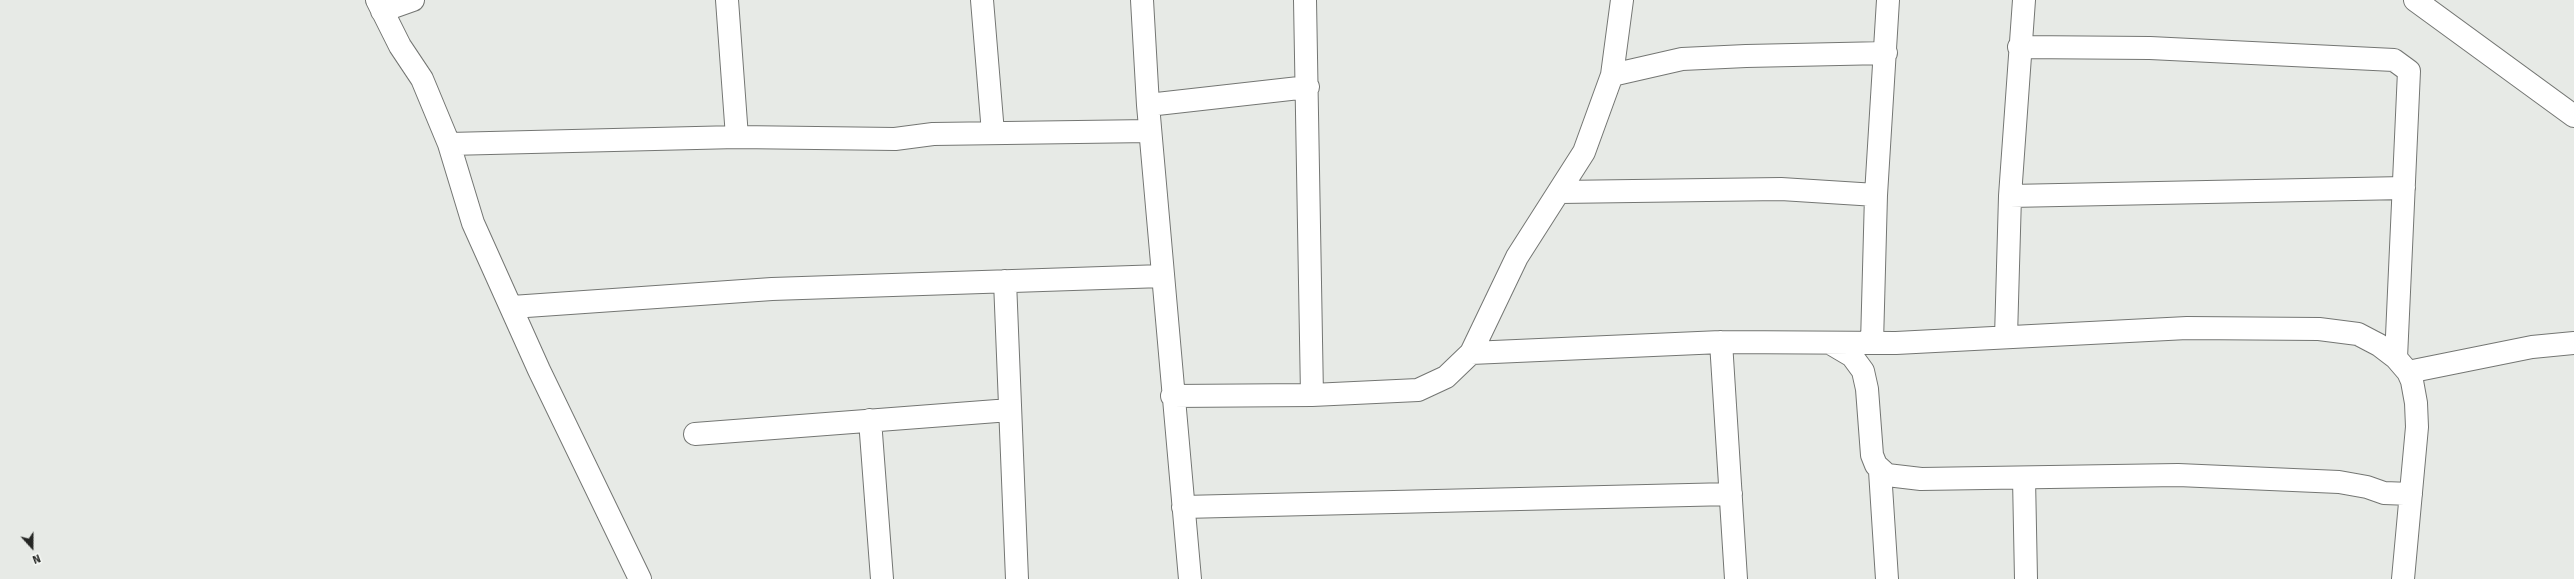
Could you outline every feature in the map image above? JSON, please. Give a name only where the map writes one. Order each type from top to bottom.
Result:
[{"type":"street","points":[[413,0],[380,5],[400,46],[422,79],[449,144],[473,223],[539,370],[640,579]]},
{"type":"street","points":[[728,0],[737,137]]},
{"type":"street","points":[[982,0],[993,133]]},
{"type":"street","points":[[1142,0],[1150,131],[1172,396],[1190,579]]},
{"type":"street","points":[[1305,0],[1308,87],[1312,395]]},
{"type":"street","points":[[1172,396],[1312,395],[1418,390],[1446,377],[1471,353],[1517,257],[1560,192],[1584,152],[1612,75],[1622,0]]},
{"type":"street","points":[[1872,343],[1876,195],[1886,53],[1888,0]]},
{"type":"street","points":[[2006,337],[2010,196],[2019,48],[2024,0]]},
{"type":"street","points":[[2415,0],[2574,116]]},
{"type":"street","points":[[2019,48],[2150,48],[2394,60],[2409,71],[2404,188],[2402,365]]},
{"type":"street","points":[[1612,75],[1682,59],[1886,53]]},
{"type":"street","points":[[1148,105],[1308,87]]},
{"type":"street","points":[[449,144],[737,137],[894,139],[933,134],[1150,131]]},
{"type":"street","points":[[2010,196],[2404,188]]},
{"type":"street","points":[[1560,192],[1781,189],[1876,195]]},
{"type":"street","points":[[512,308],[772,289],[1163,276]]},
{"type":"street","points":[[1005,281],[1017,579]]},
{"type":"street","points":[[1471,353],[1721,342],[1872,343],[2187,328],[2319,329],[2358,334],[2379,345],[2402,365],[2412,381],[2416,403],[2417,427],[2403,579]]},
{"type":"street","points":[[1721,342],[1736,579]]},
{"type":"street","points":[[1830,343],[1852,356],[1863,371],[1867,389],[1870,444],[1876,465],[1880,471],[1887,475],[1921,479],[2178,475],[2339,482],[2367,487],[2384,493],[2411,494]]},
{"type":"street","points":[[2402,365],[2532,347],[2574,343]]},
{"type":"street","points":[[695,434],[1010,410]]},
{"type":"street","points":[[870,420],[882,579]]},
{"type":"street","points":[[1880,471],[1887,579]]},
{"type":"street","points":[[2024,478],[2026,579]]},
{"type":"street","points":[[1183,507],[1731,494]]}]
